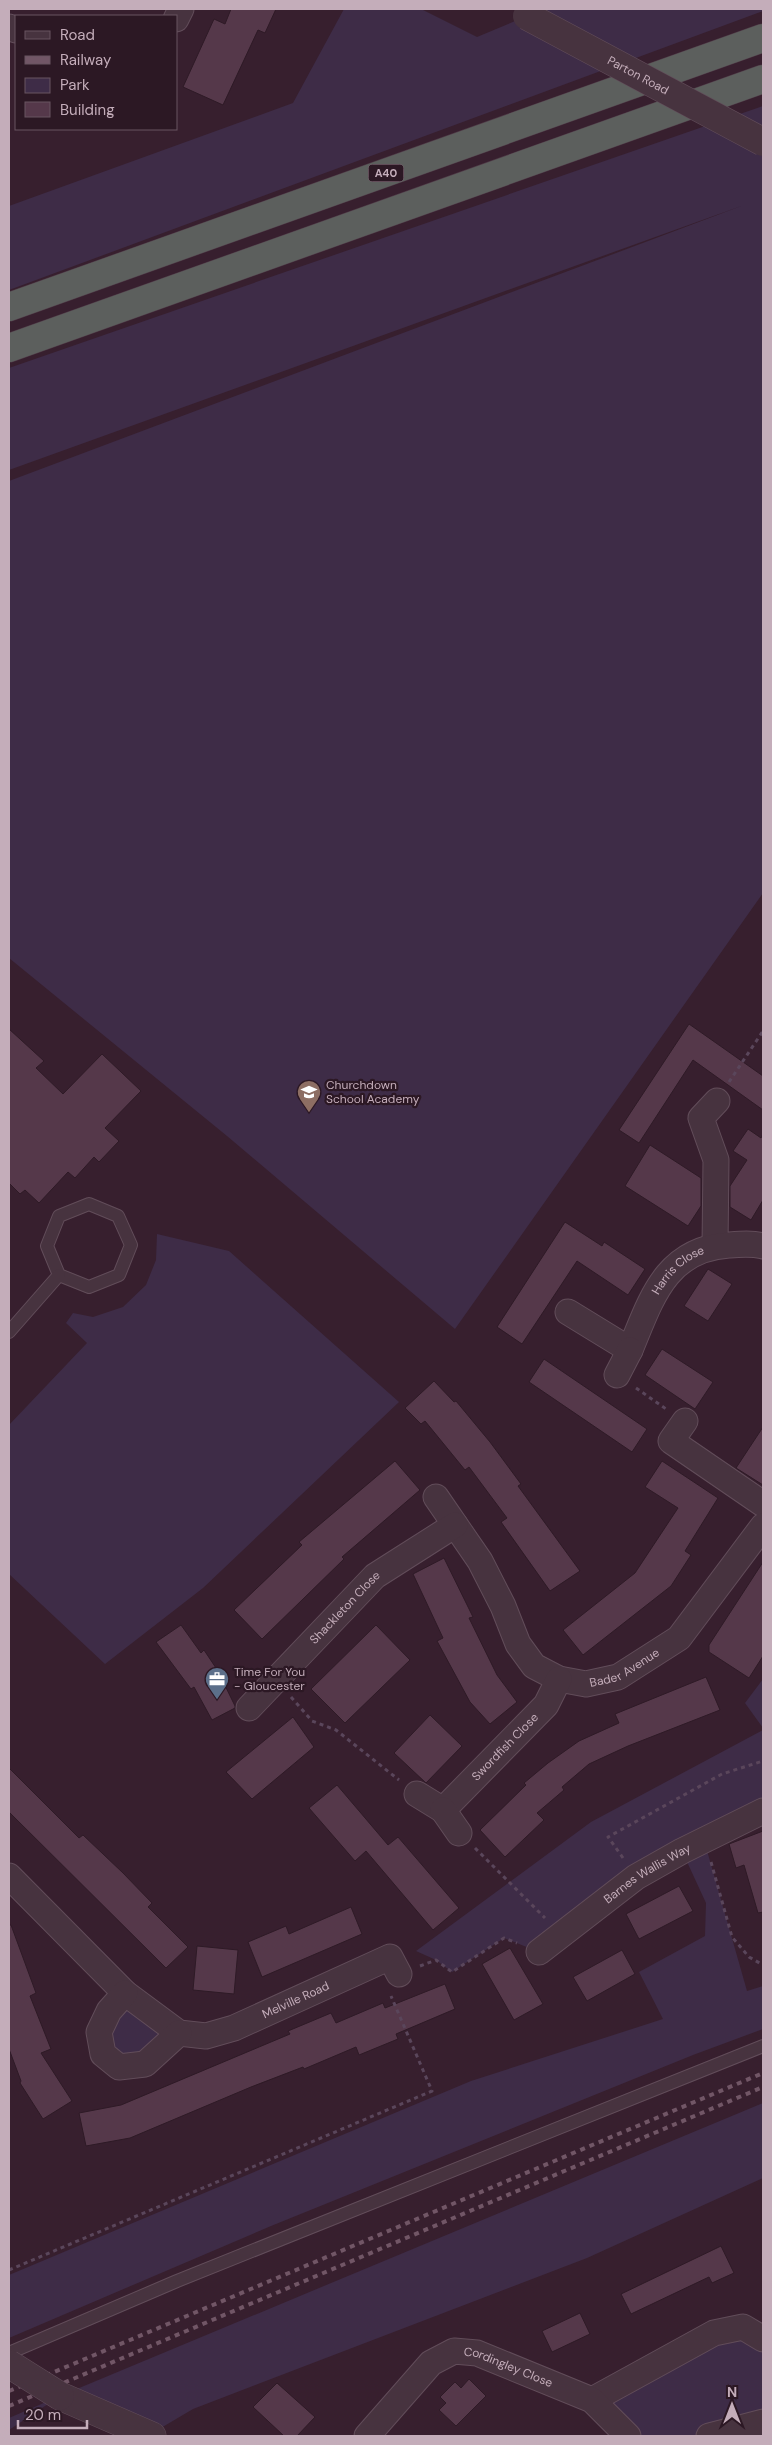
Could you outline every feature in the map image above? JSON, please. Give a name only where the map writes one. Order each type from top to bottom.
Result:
[{"type":"highway","name":"A40","points":[[9,307],[763,38]]},
{"type":"highway","points":[[9,348],[763,79]]},
{"type":"street","name":"Parton Road","points":[[520,13],[763,142]]},
{"type":"street","points":[[701,1116],[716,1160],[715,1246]]},
{"type":"street","name":"Harris Close","points":[[617,1375],[630,1350],[656,1288],[682,1260],[715,1246],[755,1244],[763,1246]]},
{"type":"street","points":[[568,1312],[630,1350]]},
{"type":"street","points":[[684,1422],[671,1441],[763,1504]]},
{"type":"street","name":"Bader Avenue","points":[[436,1496],[480,1561],[503,1606],[518,1644],[534,1666],[559,1679],[586,1684],[618,1677],[679,1638],[763,1526]]},
{"type":"street","name":"Shackleton Close","points":[[249,1708],[375,1576],[455,1526]]},
{"type":"street","name":"Swordfish Close","points":[[443,1810],[546,1705],[559,1679]]},
{"type":"street","points":[[417,1794],[443,1810],[459,1833]]},
{"type":"street","name":"Barnes Wallis Way","points":[[539,1952],[636,1877],[763,1811]]},
{"type":"street","points":[[9,1876],[125,1993],[179,2033],[145,2064],[119,2067],[103,2054],[99,2032],[109,2011],[125,1993]]},
{"type":"street","points":[[377,1963],[390,1957],[399,1974]]},
{"type":"street","name":"Melville Road","points":[[179,2033],[206,2036],[234,2028],[377,1963]]},
{"type":"street","points":[[592,2400],[714,2333],[743,2327],[763,2339]]},
{"type":"street","name":"Cordingley Close","points":[[367,2436],[432,2363],[454,2350],[478,2353],[592,2400],[628,2436]]},
{"type":"street","points":[[9,2364],[60,2396],[152,2436]]},
{"type":"street","points":[[709,2436],[763,2422]]},
{"type":"lane","points":[[89,1204],[118,1216],[130,1245],[118,1275],[89,1287],[59,1275],[47,1246],[59,1216],[89,1204]]},
{"type":"lane","points":[[9,1332],[59,1275]]},
{"type":"lane","points":[[9,2353],[177,2281],[763,2046]]},
{"type":"path","points":[[701,1116],[763,1031]]},
{"type":"path","points":[[617,1375],[684,1422]]},
{"type":"path","points":[[276,1679],[312,1721],[336,1730],[417,1794]]},
{"type":"path","points":[[636,1877],[608,1837],[722,1774],[763,1761]]},
{"type":"path","points":[[459,1833],[514,1885],[561,1935]]},
{"type":"path","points":[[704,1840],[732,1937],[749,1957],[763,1965]]},
{"type":"path","points":[[399,1974],[436,1960],[452,1972],[504,1938],[539,1952]]},
{"type":"path","points":[[9,2270],[432,2091],[377,1963]]},
{"type":"green space","points":[[344,9],[421,9],[477,37],[527,16],[530,9],[763,9],[763,11],[9,290],[9,206],[293,103]]},
{"type":"green space","name":"Churchdown School Academy","points":[[763,106],[763,893],[455,1329],[227,1136],[9,958],[9,481],[744,205],[9,470],[9,368]]},
{"type":"green space","points":[[157,1234],[229,1251],[399,1402],[203,1588],[105,1664],[9,1574],[9,1425],[87,1343],[66,1323],[73,1313],[93,1317],[123,1307],[146,1285],[156,1260]]},
{"type":"green space","points":[[763,1679],[763,1728],[745,1703]]},
{"type":"green space","points":[[763,1730],[763,1811],[704,1840],[747,1991],[763,1986],[763,2029],[693,2055],[271,2226],[9,2338],[9,2275],[471,2081],[663,2019],[639,1972],[705,1936],[706,1903],[682,1851],[539,1952],[504,1938],[452,1972],[436,1960],[416,1951],[591,1822]]},
{"type":"green space","points":[[125,1993],[179,2033],[145,2064],[103,2054]]},
{"type":"green space","points":[[763,2103],[763,2178],[587,2258],[193,2409],[149,2435],[60,2396]]},
{"type":"green space","points":[[714,2333],[763,2339],[763,2422],[709,2436],[628,2436],[592,2400]]},
{"type":"green space","points":[[60,2396],[9,2430],[9,2418]]},
{"type":"building","points":[[231,9],[276,9],[265,33],[258,30],[223,105],[183,87],[214,19],[225,24]]},
{"type":"building","points":[[689,1024],[763,1076],[763,1110],[693,1060],[639,1143],[619,1130]]},
{"type":"building","points":[[9,1029],[44,1061],[36,1068],[63,1094],[102,1054],[141,1091],[105,1128],[119,1141],[99,1162],[94,1157],[75,1178],[68,1172],[39,1203],[25,1190],[20,1194],[9,1183]]},
{"type":"building","points":[[748,1129],[761,1138],[763,1134],[763,1200],[751,1220],[730,1207],[730,1186],[747,1160],[733,1151]]},
{"type":"building","points":[[650,1145],[701,1178],[701,1206],[688,1226],[625,1186]]},
{"type":"building","points":[[565,1222],[602,1246],[604,1242],[645,1269],[628,1295],[577,1261],[522,1344],[497,1327]]},
{"type":"building","points":[[708,1269],[732,1284],[708,1321],[684,1306]]},
{"type":"building","points":[[662,1349],[713,1382],[695,1409],[645,1375]]},
{"type":"building","points":[[544,1359],[647,1429],[632,1452],[529,1382]]},
{"type":"building","points":[[434,1381],[454,1402],[456,1401],[490,1442],[521,1484],[518,1486],[580,1571],[550,1591],[501,1522],[507,1518],[469,1467],[465,1470],[425,1421],[421,1424],[405,1408]]},
{"type":"building","points":[[763,1427],[763,1485],[736,1468]]},
{"type":"building","points":[[395,1461],[420,1490],[342,1557],[344,1559],[262,1639],[234,1610],[302,1545],[299,1542]]},
{"type":"building","points":[[662,1461],[718,1498],[685,1551],[691,1555],[671,1586],[583,1655],[563,1630],[635,1573],[678,1508],[645,1487]]},
{"type":"building","points":[[444,1558],[473,1617],[469,1618],[497,1675],[517,1702],[490,1724],[470,1702],[437,1641],[443,1638],[413,1574]]},
{"type":"building","points":[[763,1562],[763,1656],[749,1678],[709,1652],[709,1645]]},
{"type":"building","points":[[181,1625],[201,1653],[204,1650],[218,1671],[235,1706],[235,1708],[212,1720],[194,1687],[191,1689],[156,1642]]},
{"type":"building","points":[[376,1625],[410,1660],[345,1723],[311,1689]]},
{"type":"building","points":[[706,1677],[720,1710],[628,1746],[589,1764],[562,1787],[564,1790],[537,1813],[544,1820],[505,1857],[480,1830],[526,1785],[524,1783],[548,1763],[579,1741],[619,1723],[615,1714]]},
{"type":"building","points":[[430,1715],[462,1746],[426,1783],[394,1753]]},
{"type":"building","points":[[293,1717],[314,1747],[252,1799],[226,1772]]},
{"type":"building","points":[[9,1768],[79,1838],[83,1835],[123,1873],[152,1903],[148,1907],[188,1947],[166,1968],[9,1812]]},
{"type":"building","points":[[337,1785],[388,1845],[398,1837],[459,1908],[433,1930],[366,1851],[355,1861],[309,1808]]},
{"type":"building","points":[[763,1831],[763,1912],[758,1913],[744,1865],[736,1868],[729,1844]]},
{"type":"building","points":[[679,1886],[693,1911],[639,1939],[626,1914]]},
{"type":"building","points":[[351,1907],[362,1934],[262,1977],[248,1942],[286,1926],[289,1934]]},
{"type":"building","points":[[9,1925],[11,1925],[36,1993],[30,1996],[51,2049],[41,2053],[72,2101],[43,2119],[20,2083],[21,2081],[9,2049]]},
{"type":"building","points":[[197,1946],[238,1950],[234,1994],[193,1990]]},
{"type":"building","points":[[510,1948],[543,2004],[514,2020],[482,1964]]},
{"type":"building","points":[[622,1950],[635,1974],[587,2001],[573,1977]]},
{"type":"building","points":[[445,1984],[455,2009],[396,2034],[398,2039],[359,2055],[356,2047],[304,2069],[303,2067],[251,2087],[130,2138],[86,2146],[79,2113],[121,2105],[290,2034],[288,2031],[331,2013],[336,2023],[383,2003],[385,2008]]},
{"type":"building","points":[[721,2246],[734,2273],[712,2283],[709,2277],[631,2314],[621,2294]]},
{"type":"building","points":[[580,2313],[590,2334],[552,2352],[542,2331]]},
{"type":"building","points":[[469,2379],[486,2396],[456,2426],[439,2410],[446,2403],[440,2397],[455,2382],[461,2388]]},
{"type":"building","points":[[277,2383],[315,2417],[297,2436],[284,2436],[253,2407]]},
{"type":"railway","points":[[9,2391],[763,2073]]},
{"type":"railway","points":[[9,2406],[763,2087]]},
{"type":"place","name":"Churchdown School Academy","points":[[309,1113]]},
{"type":"place","name":"Time For You - Gloucester","points":[[217,1700]]}]
